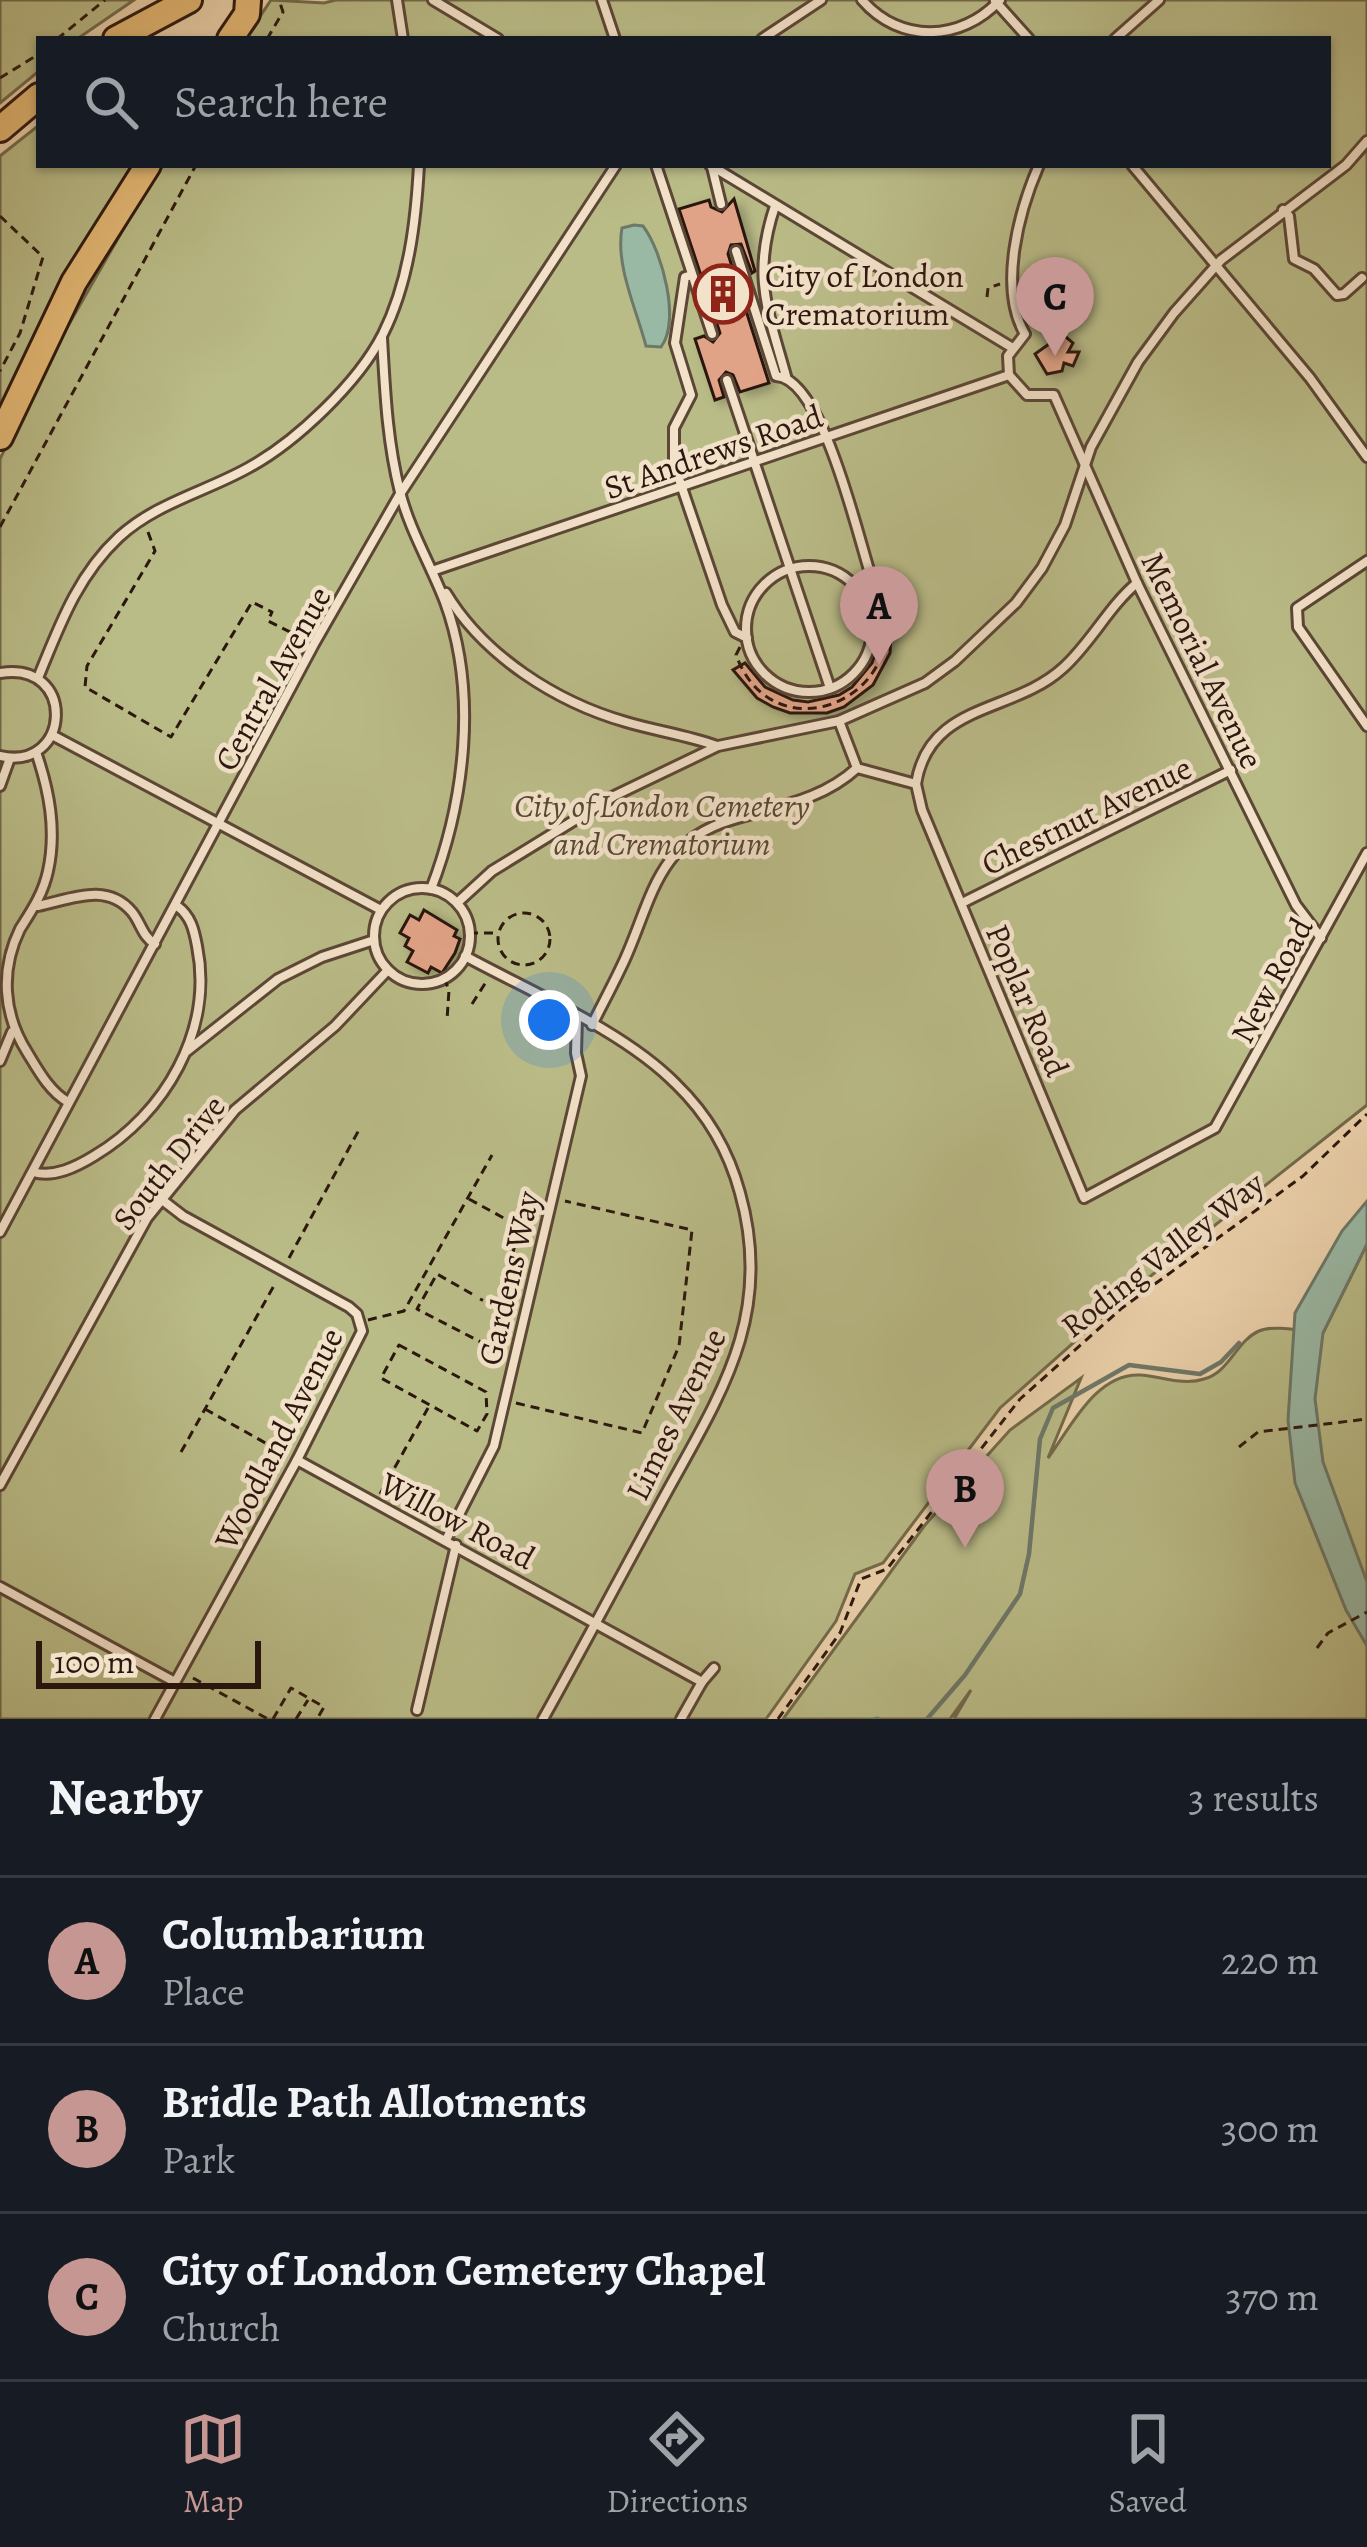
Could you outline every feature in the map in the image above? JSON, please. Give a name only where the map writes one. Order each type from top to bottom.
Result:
[{"type":"main road","points":[[122,36],[189,0]]},
{"type":"main road","points":[[232,36],[247,14],[248,0]]},
{"type":"main road","points":[[0,129],[36,99]]},
{"type":"main road","points":[[0,437],[74,282],[146,168]]},
{"type":"lane","points":[[397,0],[403,36]]},
{"type":"lane","points":[[434,0],[493,36]]},
{"type":"lane","points":[[602,0],[614,36]]},
{"type":"lane","points":[[767,36],[821,0]]},
{"type":"lane","points":[[862,0],[890,24],[932,33],[974,22],[997,1],[1026,36]]},
{"type":"lane","points":[[1118,36],[1159,0]]},
{"type":"lane","points":[[457,903],[492,871],[574,818],[718,746],[839,722],[925,683],[977,643],[1016,603],[1065,525],[1084,467],[1138,362],[1216,266],[1346,165],[1367,141]]},
{"type":"lane","points":[[419,168],[416,224],[382,337],[388,438],[400,494],[455,639],[464,739],[450,832],[431,889]]},
{"type":"lane","name":"Central Avenue","points":[[0,1232],[314,644],[400,494],[614,168]]},
{"type":"lane","points":[[657,168],[712,334]]},
{"type":"lane","points":[[712,168],[721,204]]},
{"type":"lane","points":[[716,168],[1011,347]]},
{"type":"lane","points":[[1009,375],[1011,347],[1024,334],[1016,320],[1013,280],[1023,209],[1038,168]]},
{"type":"lane","points":[[1134,168],[1310,378],[1367,457]]},
{"type":"lane","points":[[775,206],[764,241],[762,289],[786,376],[802,391],[826,437],[871,573],[873,584],[865,601]]},
{"type":"lane","points":[[1283,210],[1294,259],[1314,269],[1337,295],[1361,278]]},
{"type":"lane","points":[[736,251],[776,376],[786,376]]},
{"type":"lane","points":[[692,275],[685,277],[674,343],[691,395],[674,428],[674,464],[722,605],[735,632],[747,638]]},
{"type":"lane","points":[[38,678],[77,589],[119,537],[143,519],[274,452],[322,412],[382,337]]},
{"type":"lane","name":"Memorial Avenue","points":[[1009,375],[1027,395],[1054,395],[1137,583],[1296,905],[1321,938]]},
{"type":"lane","name":"St Andrews Road","points":[[432,571],[1009,375]]},
{"type":"lane","points":[[727,380],[830,688]]},
{"type":"lane","points":[[1367,561],[1297,608],[1298,627],[1367,726]]},
{"type":"lane","points":[[824,568],[855,586],[865,601],[871,618],[867,652],[845,680],[812,692],[776,683],[762,671],[747,638],[747,621],[760,589],[789,569],[824,568]]},
{"type":"lane","points":[[432,571],[474,631],[506,661],[584,708],[718,746]]},
{"type":"lane","points":[[857,768],[916,784],[920,762],[932,741],[953,723],[1044,682],[1063,668],[1137,583]]},
{"type":"lane","points":[[0,673],[13,670],[38,678],[54,698],[56,723],[36,752],[5,757],[0,786]]},
{"type":"lane","points":[[839,722],[857,768]]},
{"type":"lane","points":[[52,735],[381,910]]},
{"type":"lane","points":[[36,752],[50,797],[48,871],[37,906],[20,928],[7,958],[4,978],[13,1030],[51,1088],[68,1102]]},
{"type":"lane","points":[[465,956],[585,1022],[626,957],[658,874],[694,838],[726,821],[807,800],[841,783],[857,768]]},
{"type":"lane","name":"Chestnut Avenue","points":[[962,903],[1231,770]]},
{"type":"lane","name":"Poplar Road","points":[[916,784],[922,810],[1084,1198],[1216,1128]]},
{"type":"lane","name":"New Road","points":[[1216,1128],[1367,853]]},
{"type":"lane","points":[[431,889],[457,903],[469,933],[465,956],[444,978],[419,984],[388,970],[374,940],[381,910],[403,892],[431,889]]},
{"type":"lane","points":[[37,906],[107,895],[127,906],[146,939],[154,944]]},
{"type":"lane","points":[[33,1172],[58,1172],[107,1148],[138,1123],[187,1051],[202,988],[193,927],[177,906]]},
{"type":"lane","points":[[187,1051],[278,979],[322,957],[374,940]]},
{"type":"lane","name":"South Drive","points":[[0,1485],[161,1199],[235,1110],[335,1027],[388,970]]},
{"type":"lane","name":"Gardens Way","points":[[417,1710],[451,1543],[494,1446],[581,1076],[576,1053],[585,1022]]},
{"type":"lane","name":"Limes Avenue","points":[[543,1719],[724,1385],[751,1303],[748,1220],[718,1138],[675,1082],[651,1060],[585,1022]]},
{"type":"lane","points":[[0,1060],[13,1030]]},
{"type":"lane","name":"Woodland Avenue","points":[[155,1719],[358,1343],[360,1321],[349,1307],[183,1216],[161,1199]]},
{"type":"lane","name":"Willow Road","points":[[297,1460],[703,1682]]},
{"type":"lane","points":[[0,1587],[175,1682]]},
{"type":"lane","points":[[681,1719],[714,1668]]},
{"type":"path","points":[[61,36],[104,0]]},
{"type":"path","points":[[269,36],[283,12],[280,0]]},
{"type":"path","points":[[0,78],[36,56]]},
{"type":"path","points":[[0,527],[194,168]]},
{"type":"path","points":[[0,216],[44,257],[20,333],[0,370]]},
{"type":"path","points":[[988,297],[988,288],[1013,280]]},
{"type":"path","points":[[143,519],[155,551],[87,666],[86,686],[171,736],[252,602],[272,612],[268,621],[314,644]]},
{"type":"path","points":[[882,605],[885,625]]},
{"type":"path","points":[[736,656],[742,673]]},
{"type":"path","points":[[866,681],[871,687]]},
{"type":"path","points":[[531,914],[545,924],[548,948],[537,962],[512,962],[500,950],[499,933],[508,919],[531,914]]},
{"type":"path","points":[[469,933],[499,933]]},
{"type":"path","points":[[472,1004],[482,993],[488,969]]},
{"type":"path","points":[[444,978],[449,990],[447,1020]]},
{"type":"path","name":"Roding Valley Way","points":[[778,1719],[840,1633],[861,1579],[886,1569],[1020,1400],[1122,1308],[1303,1176],[1367,1114]]},
{"type":"path","points":[[181,1452],[360,1128]]},
{"type":"path","points":[[360,1321],[404,1311],[492,1155]]},
{"type":"path","points":[[467,1198],[520,1227],[498,1308]]},
{"type":"path","points":[[504,1400],[642,1433],[680,1346],[692,1231],[552,1198]]},
{"type":"path","points":[[472,1294],[437,1274],[417,1309],[499,1351],[507,1336],[507,1312],[480,1299]]},
{"type":"path","points":[[399,1345],[486,1393],[487,1414],[477,1431],[429,1407],[381,1378],[399,1345]]},
{"type":"path","points":[[375,1502],[429,1407]]},
{"type":"path","points":[[205,1409],[297,1460]]},
{"type":"path","points":[[1239,1447],[1250,1435],[1269,1430],[1367,1419]]},
{"type":"path","points":[[1317,1648],[1336,1628],[1367,1612]]},
{"type":"path","points":[[181,1672],[271,1719],[291,1688],[324,1707],[317,1719]]},
{"type":"path","points":[[296,1719],[309,1699]]},
{"type":"green space","points":[[0,0],[134,0],[81,36],[36,36],[36,73],[0,103]]},
{"type":"green space","name":"City of London Cemetery and Crematorium","points":[[271,0],[1367,0],[1367,1105],[1133,1290],[1000,1408],[883,1563],[855,1574],[836,1621],[766,1719],[0,1719],[0,459],[36,382],[158,168],[1331,168],[1331,36],[247,36]]},
{"type":"green space","points":[[36,127],[36,168],[140,168],[0,424],[0,156]]},
{"type":"green space","points":[[1367,1244],[1367,1719],[954,1719],[971,1690],[950,1719],[783,1719],[925,1525],[1010,1430],[1081,1378],[1048,1458],[1086,1404],[1110,1383],[1140,1375],[1196,1381],[1220,1370],[1259,1331],[1282,1328],[1323,1333]]},
{"type":"shaded area","points":[[643,226],[650,237],[667,286],[669,321],[661,347],[646,346],[624,272],[622,228]]},
{"type":"shaded area","points":[[1367,1201],[1367,1244],[1323,1333],[1315,1399],[1323,1462],[1367,1582],[1367,1646],[1346,1610],[1295,1483],[1288,1420],[1295,1313],[1342,1231]]},
{"type":"building","name":"City of London Crematorium","points":[[734,199],[755,271],[752,273],[741,244],[731,245],[728,254],[769,383],[740,392],[733,375],[726,372],[719,380],[724,397],[715,400],[695,339],[704,336],[713,342],[720,333],[679,209],[709,200],[711,207],[722,212]]},
{"type":"building","points":[[1058,337],[1073,343],[1068,352],[1079,352],[1073,366],[1064,363],[1062,371],[1047,374],[1035,354],[1049,344],[1058,346]]},
{"type":"building","points":[[892,616],[890,653],[873,685],[844,707],[827,713],[790,713],[773,707],[757,698],[733,670],[745,663],[765,687],[793,700],[808,702],[839,695],[872,663],[881,634],[880,618]]},
{"type":"building","points":[[424,910],[457,930],[454,936],[460,939],[442,973],[431,967],[428,973],[407,962],[413,951],[405,946],[409,938],[400,933],[410,915],[419,920]]},
{"type":"waterway","points":[[927,1719],[965,1675],[1020,1594],[1029,1554],[1040,1439],[1053,1408],[1129,1365],[1200,1374],[1221,1362],[1239,1343]]},
{"type":"place","name":"City of London Crematorium","points":[[723,294]]},
{"type":"place","name":"City of London Cemetery Chapel","points":[[1055,356]]},
{"type":"place","name":"Columbarium","points":[[879,665]]},
{"type":"place","name":"Bridle Path Allotments","points":[[965,1548]]}]
